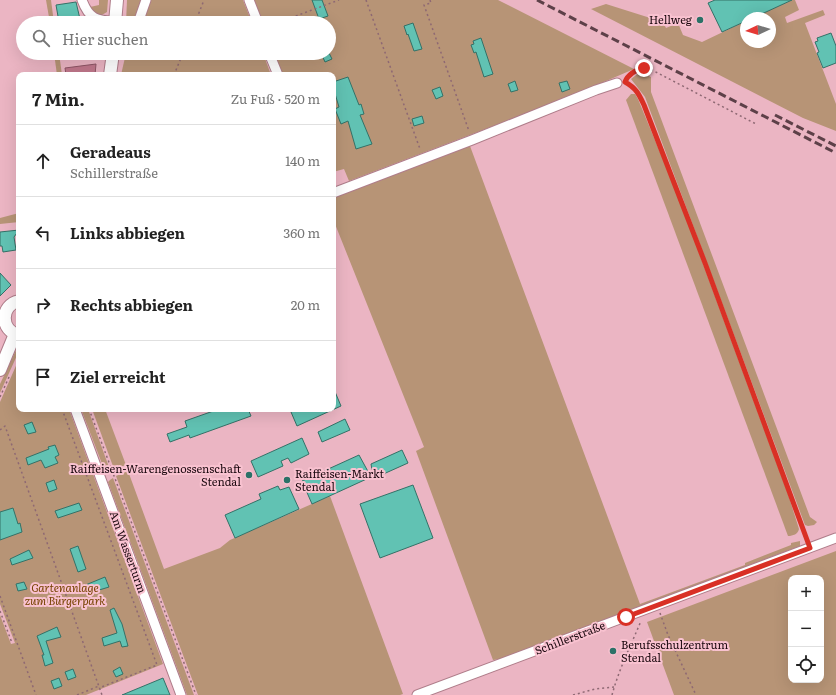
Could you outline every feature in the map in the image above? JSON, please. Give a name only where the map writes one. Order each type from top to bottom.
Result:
[{"type":"main road","points":[[116,16],[117,0]]},
{"type":"main road","points":[[110,72],[112,60]]},
{"type":"main road","points":[[16,302],[2,311],[5,325],[16,334]]},
{"type":"main road","points":[[0,370],[16,337]]},
{"type":"street","points":[[82,0],[90,16]]},
{"type":"street","points":[[140,16],[146,0]]},
{"type":"street","points":[[249,0],[255,16]]},
{"type":"street","points":[[272,60],[277,72]]},
{"type":"street","points":[[336,192],[472,140],[596,90],[621,83]]},
{"type":"street","name":"Am Wasserturm","points":[[76,412],[181,695]]},
{"type":"street","name":"Schillerstraße","points":[[417,695],[836,538]]},
{"type":"path","points":[[198,16],[204,0]]},
{"type":"path","points":[[296,16],[339,0]]},
{"type":"path","points":[[366,0],[423,159]]},
{"type":"path","points":[[430,0],[431,3],[424,5],[472,140]]},
{"type":"path","points":[[175,72],[180,60]]},
{"type":"path","points":[[621,83],[637,70],[644,68],[650,69],[756,124]]},
{"type":"path","points":[[621,83],[633,87],[639,94],[705,263],[810,548]]},
{"type":"path","points":[[63,412],[157,665],[77,695]]},
{"type":"path","points":[[90,412],[196,695]]},
{"type":"path","points":[[0,430],[5,426],[102,695]]},
{"type":"path","points":[[0,596],[36,695]]},
{"type":"path","points":[[0,611],[12,643]]},
{"type":"path","points":[[659,611],[668,635],[696,695]]},
{"type":"path","points":[[612,695],[620,667],[643,617]]},
{"type":"path","points":[[573,695],[614,686]]},
{"type":"green space","points":[[46,0],[51,0],[53,16],[49,16]]},
{"type":"green space","points":[[99,0],[108,0],[107,12],[100,16],[94,15],[90,7],[99,5]]},
{"type":"green space","points":[[127,0],[141,0],[138,16],[126,16]]},
{"type":"green space","points":[[150,0],[243,0],[249,16],[144,16]]},
{"type":"green space","points":[[254,0],[498,0],[634,69],[562,100],[349,181],[344,169],[336,171],[336,72],[281,72],[277,60],[336,60],[336,16],[260,16]]},
{"type":"green space","points":[[795,0],[799,10],[785,17],[787,23],[823,10],[825,15],[805,23],[836,104],[836,131],[803,118],[591,9],[606,4],[663,22],[666,28],[678,23],[683,35],[702,42],[740,24],[740,48],[776,48],[776,12],[766,12]]},
{"type":"green space","points":[[55,60],[60,60],[62,72],[57,72]]},
{"type":"green space","points":[[124,60],[266,60],[270,72],[122,72]]},
{"type":"green space","points":[[640,72],[651,77],[651,92],[810,517],[817,522],[814,525],[805,525],[645,97],[631,79]]},
{"type":"green space","points":[[631,94],[635,94],[638,99],[678,196],[788,494],[799,529],[798,532],[793,535],[788,536],[626,100]]},
{"type":"green space","points":[[470,146],[640,604],[745,565],[745,563],[791,545],[791,543],[800,541],[800,546],[500,659],[493,660],[416,451],[424,447],[336,227],[336,197]]},
{"type":"green space","points":[[16,214],[16,222],[0,224],[0,218]]},
{"type":"green space","points":[[16,350],[16,358],[0,393],[0,384]]},
{"type":"green space","name":"Gartenanlage zum Bürgerpark","points":[[16,366],[16,412],[70,412],[163,664],[86,695],[0,695],[0,615],[11,644],[15,643],[0,604],[0,402]]},
{"type":"green space","points":[[82,412],[89,412],[110,470],[106,471]]},
{"type":"green space","points":[[93,412],[106,412],[126,465],[114,469]]},
{"type":"green space","points":[[128,471],[164,569],[220,548],[230,540],[330,496],[403,694],[198,695],[116,476]]},
{"type":"green space","points":[[113,478],[194,695],[187,695],[108,482]]},
{"type":"green space","points":[[836,551],[836,695],[674,695],[647,622]]},
{"type":"shaded area","points":[[96,64],[95,72],[66,72],[65,68]]},
{"type":"building","points":[[312,0],[322,0],[328,16],[318,16]]},
{"type":"building","points":[[715,0],[792,0],[766,12],[740,12],[740,24],[722,32],[708,3]]},
{"type":"building","points":[[76,2],[79,16],[58,16],[56,5]]},
{"type":"building","points":[[413,23],[422,49],[414,51],[404,26]]},
{"type":"building","points":[[831,33],[836,46],[836,63],[823,68],[817,53],[819,52],[815,42],[818,41],[817,38]]},
{"type":"building","points":[[481,38],[493,74],[484,77],[476,52],[474,53],[471,45],[474,44],[473,41]]},
{"type":"building","points":[[348,77],[359,105],[361,104],[364,114],[360,115],[372,144],[356,149],[348,121],[341,124],[336,112],[336,108],[339,107],[336,97],[336,81]]},
{"type":"building","points":[[515,81],[518,90],[511,92],[508,84]]},
{"type":"building","points":[[567,81],[570,89],[562,92],[559,83]]},
{"type":"building","points":[[440,87],[443,96],[436,99],[432,90]]},
{"type":"building","points":[[422,116],[424,123],[414,126],[412,119]]},
{"type":"building","points":[[16,230],[14,237],[16,250],[3,252],[2,246],[0,246],[0,232]]},
{"type":"building","points":[[0,273],[11,285],[0,296]]},
{"type":"building","points":[[336,394],[341,406],[336,408]]},
{"type":"building","points":[[210,412],[249,412],[251,416],[190,438],[189,435],[170,442],[167,434],[187,427],[185,421]]},
{"type":"building","points":[[291,412],[328,412],[297,426]]},
{"type":"building","points":[[345,419],[350,430],[322,442],[318,432]]},
{"type":"building","points":[[32,422],[36,432],[28,434],[24,425]]},
{"type":"building","points":[[302,438],[309,454],[291,463],[288,458],[281,461],[283,466],[258,477],[251,461]]},
{"type":"building","points":[[55,445],[59,455],[55,457],[58,463],[45,468],[41,460],[28,465],[26,458]]},
{"type":"building","points":[[402,450],[408,463],[379,476],[379,474],[373,476],[371,464]]},
{"type":"building","points":[[359,455],[371,477],[312,504],[302,481]]},
{"type":"building","points":[[54,480],[57,489],[49,492],[46,483]]},
{"type":"building","points":[[413,485],[433,538],[380,558],[360,504]]},
{"type":"building","points":[[278,486],[280,490],[289,487],[299,509],[235,538],[225,515],[261,499],[259,494]]},
{"type":"building","points":[[79,503],[82,510],[58,518],[55,511]]},
{"type":"building","points":[[13,508],[18,524],[20,523],[22,532],[0,540],[0,512]]},
{"type":"building","points":[[78,546],[86,569],[78,572],[70,549]]},
{"type":"building","points":[[29,550],[33,558],[12,565],[10,559]]},
{"type":"building","points":[[105,577],[109,587],[86,594],[83,586]]},
{"type":"building","points":[[24,582],[27,589],[18,591],[16,584]]},
{"type":"building","points":[[114,608],[122,624],[128,646],[122,647],[120,641],[104,646],[102,638],[117,633],[110,610]]},
{"type":"building","points":[[57,627],[61,637],[46,641],[53,663],[45,666],[42,655],[44,655],[37,636]]},
{"type":"building","points":[[120,667],[123,674],[116,677],[113,671]]},
{"type":"building","points":[[73,669],[76,677],[68,680],[65,672]]},
{"type":"building","points":[[59,678],[62,686],[54,689],[51,681]]},
{"type":"building","points":[[163,678],[170,695],[122,695]]},
{"type":"railway","points":[[537,0],[836,153]]},
{"type":"railway","points":[[775,115],[836,146]]},
{"type":"place","name":"Hellweg","points":[[700,20]]},
{"type":"place","name":"Raiffeisen-Warengenossenschaft Stendal","points":[[249,475]]},
{"type":"place","name":"Raiffeisen-Markt Stendal","points":[[287,480]]},
{"type":"place","name":"Berufsschulzentrum Stendal","points":[[613,651]]},
{"type":"route","points":[[626,617],[810,548],[705,263],[644,105],[639,94],[633,87],[625,82],[630,75],[637,70],[644,68]]}]
